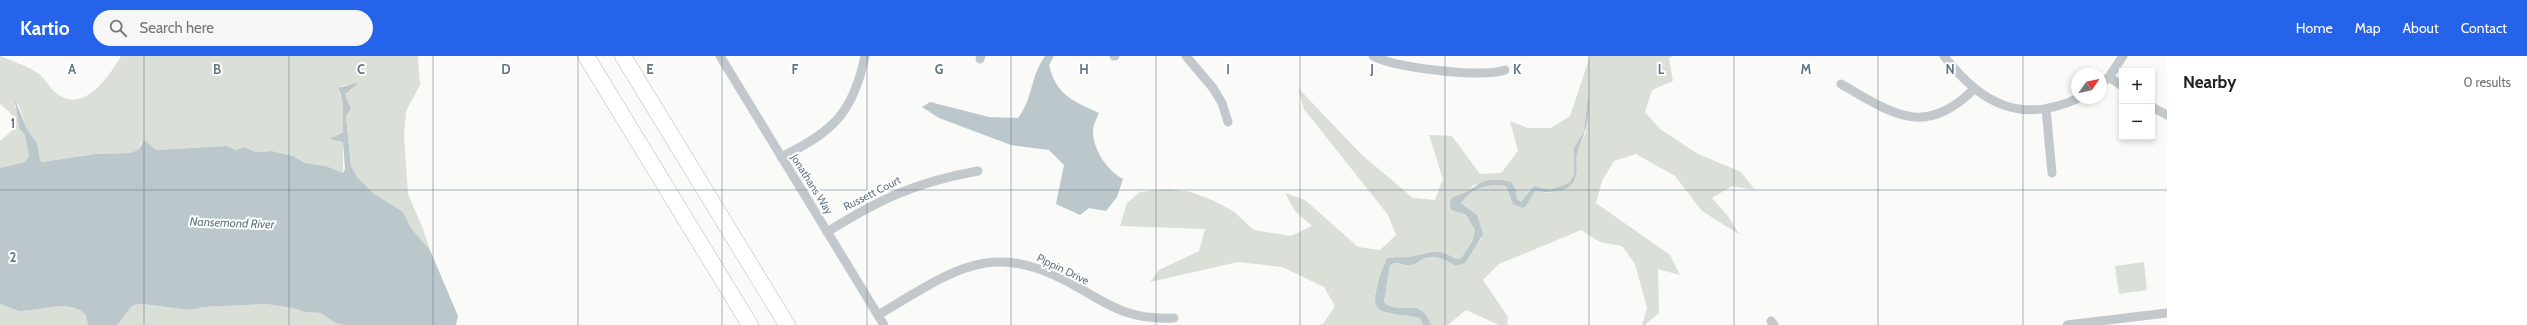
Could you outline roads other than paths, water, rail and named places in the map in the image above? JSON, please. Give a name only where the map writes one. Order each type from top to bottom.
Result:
[{"type":"highway","points":[[586,56],[750,325]]},
{"type":"highway","points":[[623,56],[787,325]]},
{"type":"street","name":"Jonathans Way","points":[[720,56],[884,325]]},
{"type":"street","points":[[781,157],[818,136],[844,113],[857,88],[865,56]]},
{"type":"street","points":[[1186,56],[1213,88],[1222,103],[1228,122]]},
{"type":"street","points":[[1373,56],[1388,63],[1455,72],[1492,73],[1505,70]]},
{"type":"street","points":[[1944,56],[1974,89],[1991,101],[2010,108],[2037,111],[2071,101]]},
{"type":"street","points":[[2119,84],[2109,77],[2122,56]]},
{"type":"street","points":[[1841,84],[1889,111],[1924,118],[1938,115],[1958,105],[1974,89]]},
{"type":"street","points":[[2046,109],[2052,173]]},
{"type":"street","points":[[2155,109],[2167,115]]},
{"type":"street","name":"Russett Court","points":[[827,232],[854,215],[905,189],[978,171]]},
{"type":"street","name":"Pippin Drive","points":[[878,314],[965,267],[995,261],[1036,267],[1060,277],[1099,302],[1130,314],[1159,319],[1174,318]]},
{"type":"street","points":[[2067,325],[2167,313]]},
{"type":"water","points":[[1045,56],[1054,56],[1049,65],[1052,75],[1061,90],[1081,105],[1099,113],[1093,129],[1095,145],[1106,165],[1123,179],[1117,197],[1106,211],[1089,208],[1080,215],[1056,204],[1064,165],[1049,150],[1011,145],[939,118],[922,107],[930,102],[989,117],[1018,118],[1023,111],[1040,64]]},
{"type":"water","name":"Nansemond River","points":[[355,83],[358,84],[345,94],[351,109],[346,116],[351,166],[357,177],[373,193],[403,212],[411,228],[430,250],[458,316],[456,325],[344,325],[335,323],[321,313],[304,312],[293,308],[266,304],[203,307],[190,310],[143,304],[133,305],[117,325],[88,325],[86,315],[72,307],[63,306],[20,311],[0,304],[0,168],[25,162],[29,157],[25,135],[19,128],[15,100],[27,129],[37,143],[40,160],[42,162],[95,154],[131,153],[139,149],[144,140],[156,150],[226,146],[236,150],[244,147],[256,152],[272,151],[293,156],[305,163],[326,166],[343,173],[345,169],[343,142],[333,140],[331,138],[343,132],[343,105],[339,88]]},
{"type":"water","points":[[1588,97],[1589,110],[1587,124],[1577,153],[1576,175],[1570,186],[1553,192],[1535,191],[1526,206],[1522,208],[1513,204],[1506,186],[1493,185],[1475,190],[1461,203],[1477,215],[1483,234],[1465,263],[1455,266],[1444,259],[1432,257],[1423,259],[1413,265],[1396,263],[1390,265],[1384,302],[1397,308],[1416,308],[1426,316],[1431,325],[1423,325],[1420,318],[1382,311],[1377,307],[1375,295],[1386,259],[1416,256],[1437,251],[1456,259],[1461,258],[1472,242],[1475,230],[1465,214],[1451,210],[1450,201],[1453,197],[1469,191],[1485,181],[1500,180],[1511,182],[1516,190],[1517,199],[1521,202],[1534,186],[1550,190],[1569,183],[1574,175],[1574,148],[1584,131]]}]
